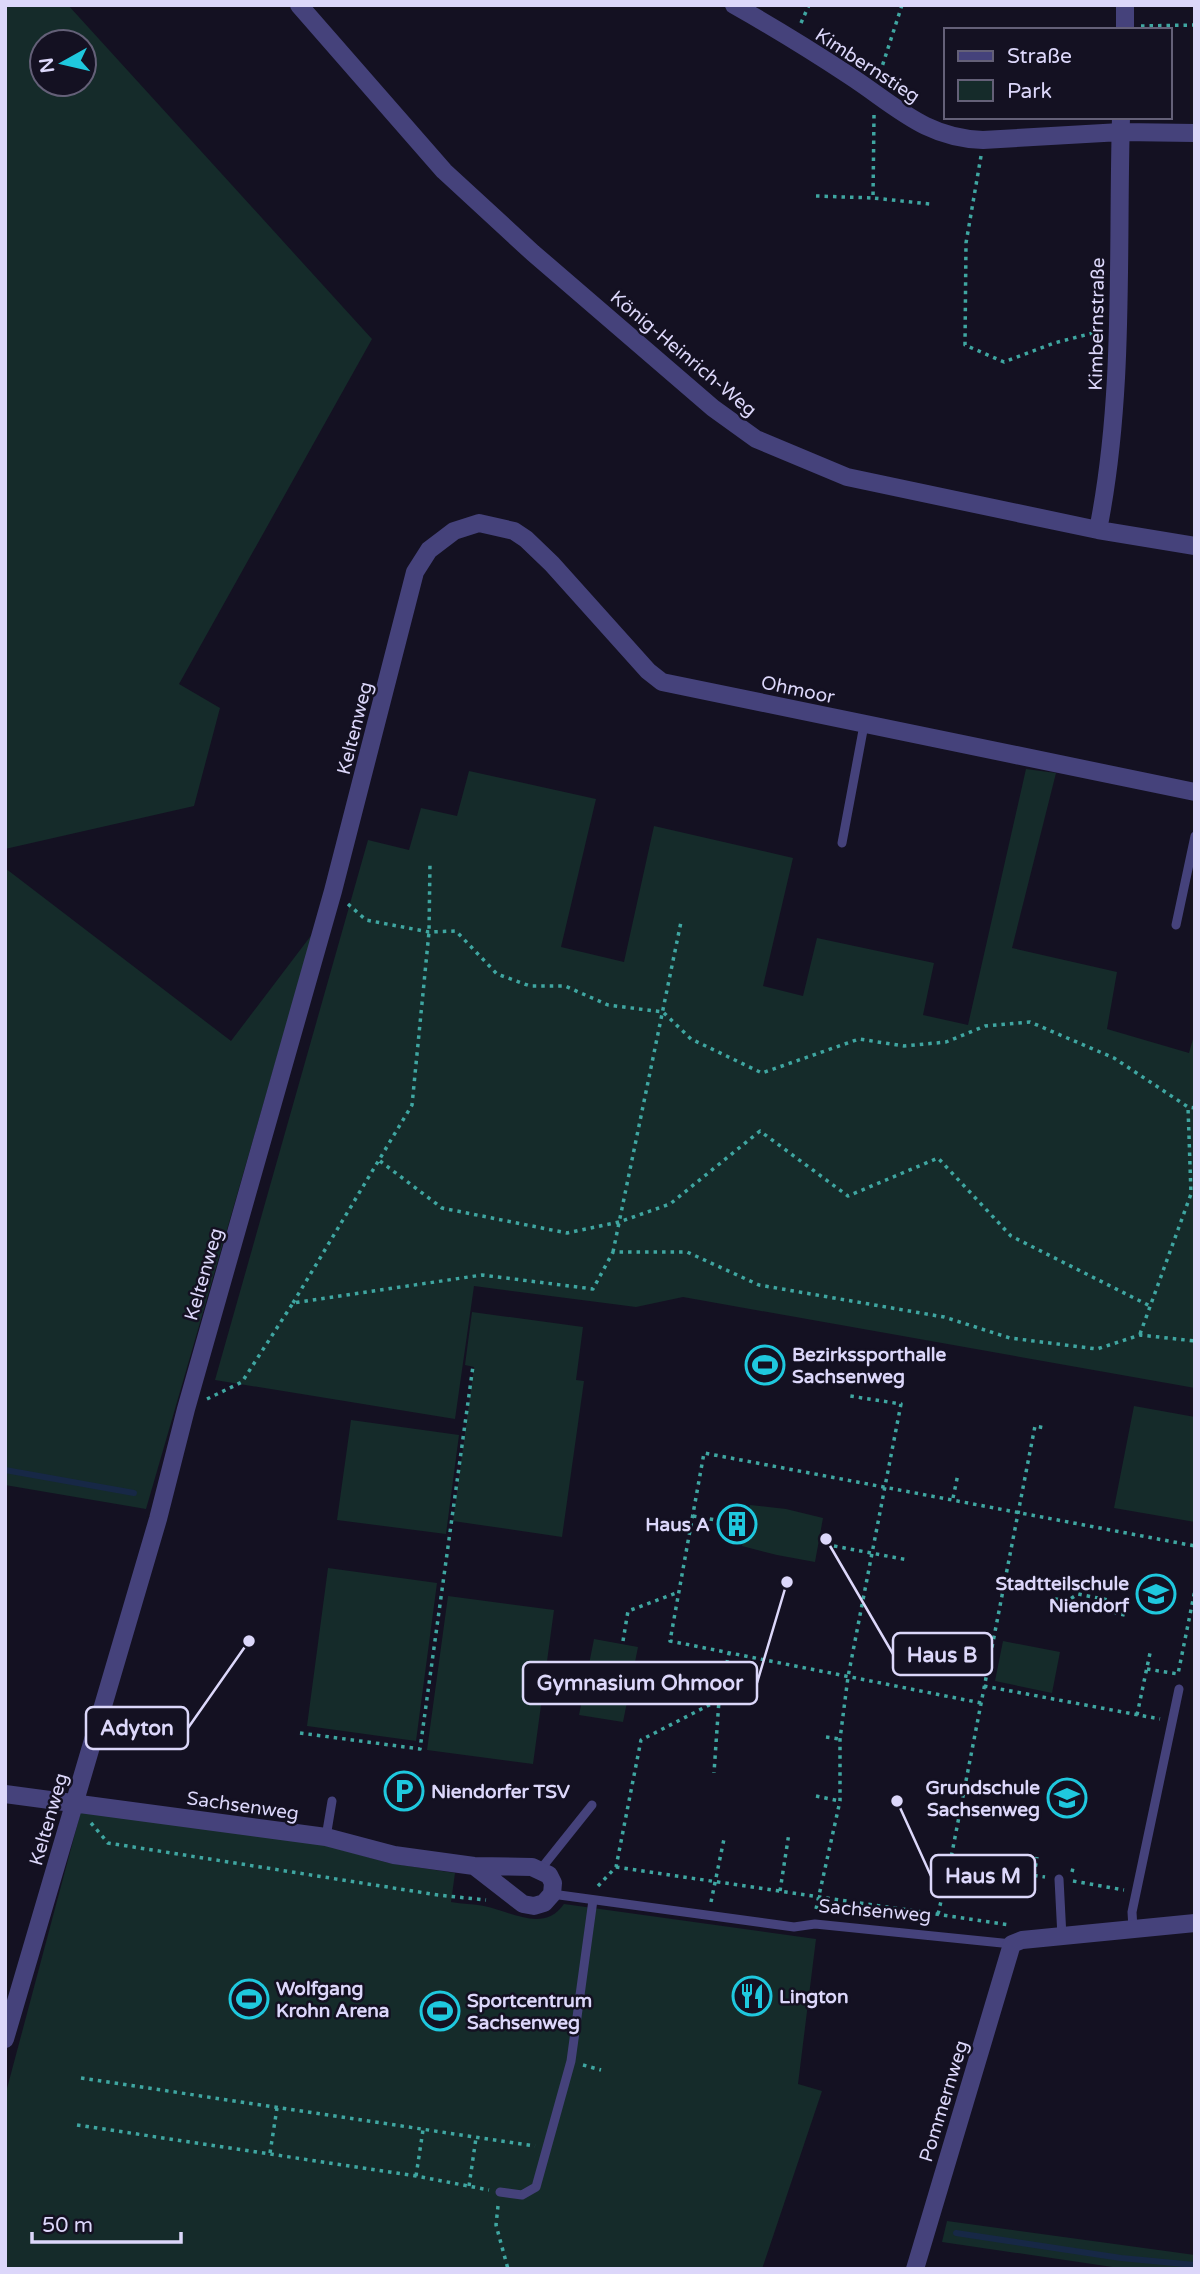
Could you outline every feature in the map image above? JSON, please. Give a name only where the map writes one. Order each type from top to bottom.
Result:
[{"type":"street","name":"König-Heinrich-Weg","points":[[299,5],[444,171],[533,253],[713,408],[756,439],[847,477],[1098,530],[1195,546]]},
{"type":"street","name":"Kimbernstieg","points":[[734,5],[928,129],[965,139],[983,140],[1121,125],[1195,133]]},
{"type":"street","points":[[1125,5],[1125,28]]},
{"type":"street","name":"Kimbernstraße","points":[[1098,530],[1105,498],[1114,424],[1121,125]]},
{"type":"street","name":"Ohmoor","points":[[454,531],[479,523],[503,527],[526,539],[552,564],[648,671],[662,682],[1195,792]]},
{"type":"street","name":"Keltenweg","points":[[5,2039],[9,2014],[158,1519],[186,1409],[333,891],[415,572],[429,550],[454,531]]},
{"type":"street","name":"Sachsenweg","points":[[5,1794],[326,1837],[394,1855],[474,1866],[524,1866],[540,1870]]},
{"type":"street","name":"Sachsenweg","points":[[474,1866],[523,1904],[534,1906],[544,1903],[552,1894]]},
{"type":"street","points":[[540,1870],[549,1875],[553,1883],[552,1894]]},
{"type":"street","name":"Sachsenweg","points":[[1017,1942],[1195,1923]]},
{"type":"street","name":"Pommernweg","points":[[915,2269],[1017,1942]]},
{"type":"lane","points":[[842,842],[864,725]]},
{"type":"lane","points":[[1176,925],[1195,836]]},
{"type":"lane","points":[[1133,1929],[1132,1912],[1136,1891],[1179,1689]]},
{"type":"lane","points":[[326,1837],[332,1801]]},
{"type":"lane","points":[[540,1870],[592,1805]]},
{"type":"lane","points":[[1059,1879],[1062,1937]]},
{"type":"lane","name":"Sachsenweg","points":[[552,1894],[794,1927],[815,1924],[1017,1942]]},
{"type":"lane","points":[[500,2192],[522,2195],[536,2187],[570,2061],[593,1900]]},
{"type":"path","points":[[873,198],[874,92],[902,5]]},
{"type":"path","points":[[1125,28],[1195,25]]},
{"type":"path","points":[[983,140],[966,243],[965,345],[1004,362],[1054,343],[1100,331],[1117,331]]},
{"type":"path","points":[[816,197],[873,198],[930,204]]},
{"type":"path","points":[[186,1409],[242,1382],[293,1303],[412,1105],[429,932],[430,863]]},
{"type":"path","points":[[333,891],[366,920],[429,932],[456,931],[497,974],[530,986],[565,986],[608,1005],[663,1012],[691,1039],[762,1073],[859,1039],[904,1046],[946,1042],[985,1026],[1030,1022],[1114,1058],[1188,1107],[1195,1108]]},
{"type":"path","points":[[293,1303],[482,1275],[593,1289],[612,1252],[681,922]]},
{"type":"path","points":[[1140,1335],[1191,1195],[1188,1107]]},
{"type":"path","points":[[380,1161],[442,1208],[567,1233],[619,1222],[670,1204],[760,1131],[848,1196],[938,1158],[1011,1236],[1150,1306]]},
{"type":"path","points":[[612,1252],[687,1252],[759,1285],[944,1317],[1010,1338],[1097,1349],[1140,1335],[1195,1341]]},
{"type":"path","points":[[300,1733],[420,1749],[473,1366]]},
{"type":"path","points":[[815,1924],[818,1897],[840,1801],[840,1739],[848,1677],[901,1404],[850,1396]]},
{"type":"path","points":[[937,1914],[950,1863],[1035,1426],[1045,1428]]},
{"type":"path","points":[[981,1703],[670,1641],[705,1453],[1195,1546]]},
{"type":"path","points":[[953,1498],[958,1474]]},
{"type":"path","points":[[693,1516],[727,1522]]},
{"type":"path","points":[[834,1546],[908,1560]]},
{"type":"path","points":[[1005,1580],[1042,1586]]},
{"type":"path","points":[[1147,1669],[1178,1674],[1195,1590]]},
{"type":"path","points":[[623,1641],[628,1611],[679,1592]]},
{"type":"path","points":[[1055,1599],[1067,1601],[1078,1594],[1108,1600],[1116,1613],[1129,1616]]},
{"type":"path","points":[[714,1773],[719,1700],[729,1653]]},
{"type":"path","points":[[1137,1715],[1150,1653]]},
{"type":"path","points":[[615,1680],[719,1700]]},
{"type":"path","points":[[984,1686],[1173,1722]]},
{"type":"path","points":[[593,1900],[595,1889],[616,1867],[641,1740],[719,1700]]},
{"type":"path","points":[[826,1737],[840,1739]]},
{"type":"path","points":[[816,1797],[840,1801]]},
{"type":"path","points":[[74,1803],[108,1843],[463,1898]]},
{"type":"path","points":[[780,1891],[789,1833]]},
{"type":"path","points":[[708,1916],[724,1839]]},
{"type":"path","points":[[1034,1875],[1037,1857]]},
{"type":"path","points":[[950,1863],[1136,1891]]},
{"type":"path","points":[[616,1867],[1013,1925],[1017,1942]]},
{"type":"path","points":[[81,2078],[547,2148]]},
{"type":"path","points":[[270,2153],[277,2108]]},
{"type":"path","points":[[77,2125],[416,2176],[500,2192],[496,2225],[508,2269]]},
{"type":"path","points":[[416,2176],[423,2130]]},
{"type":"path","points":[[468,2186],[476,2138]]},
{"type":"green space","points":[[5,5],[68,5],[89,28],[28,28],[28,98],[98,98],[98,38],[372,339],[179,684],[220,708],[194,806],[5,849]]},
{"type":"green space","points":[[1026,769],[1056,773],[1012,948],[1117,972],[1107,1029],[1189,1053],[1195,1032],[1195,1388],[683,1297],[636,1307],[474,1286],[455,1419],[215,1380],[368,840],[409,850],[421,808],[457,816],[469,771],[596,799],[561,947],[624,962],[654,826],[793,858],[763,986],[803,996],[817,938],[934,963],[923,1015],[968,1025]]},
{"type":"green space","points":[[5,868],[231,1041],[313,933],[146,1509],[5,1485]]},
{"type":"green space","points":[[472,1312],[583,1327],[576,1380],[584,1381],[562,1537],[453,1521],[474,1367],[465,1365]]},
{"type":"green space","points":[[1134,1406],[1195,1417],[1195,1522],[1114,1508]]},
{"type":"green space","points":[[351,1420],[459,1435],[446,1534],[337,1520]]},
{"type":"green space","points":[[750,1505],[786,1509],[823,1518],[815,1562],[742,1546]]},
{"type":"green space","points":[[328,1568],[437,1583],[416,1741],[307,1726]]},
{"type":"green space","points":[[448,1596],[554,1610],[533,1764],[427,1750]]},
{"type":"green space","points":[[594,1639],[638,1647],[623,1722],[579,1715]]},
{"type":"green space","points":[[1003,1641],[1060,1652],[1052,1693],[995,1681]]},
{"type":"green space","name":"Sportcentrum Sachsenweg","points":[[81,1811],[324,1845],[389,1863],[455,1873],[451,1902],[484,1906],[527,1918],[547,1917],[556,1913],[564,1904],[816,1939],[798,2084],[822,2091],[762,2269],[5,2269],[5,2096]]},
{"type":"green space","points":[[947,2221],[1195,2255],[1195,2269],[1126,2269],[942,2242]]},
{"type":"waterway","points":[[5,1470],[134,1493]]},
{"type":"waterway","points":[[956,2233],[1121,2258],[1195,2265]]},
{"type":"place","name":"Bezirkssporthalle Sachsenweg","points":[[765,1365]]},
{"type":"place","name":"Haus A","points":[[737,1524]]},
{"type":"place","name":"Haus B","points":[[826,1539]]},
{"type":"place","name":"Gymnasium Ohmoor","points":[[787,1582]]},
{"type":"place","name":"Stadtteilschule Niendorf","points":[[1156,1594]]},
{"type":"place","name":"Adyton","points":[[249,1641]]},
{"type":"place","name":"Niendorfer TSV","points":[[404,1791]]},
{"type":"place","name":"Grundschule Sachsenweg","points":[[1067,1798]]},
{"type":"place","name":"Haus M","points":[[897,1801]]},
{"type":"place","name":"Lington","points":[[752,1996]]},
{"type":"place","name":"Wolfgang Krohn Arena","points":[[249,1999]]},
{"type":"place","name":"Sportcentrum Sachsenweg","points":[[440,2011]]}]
